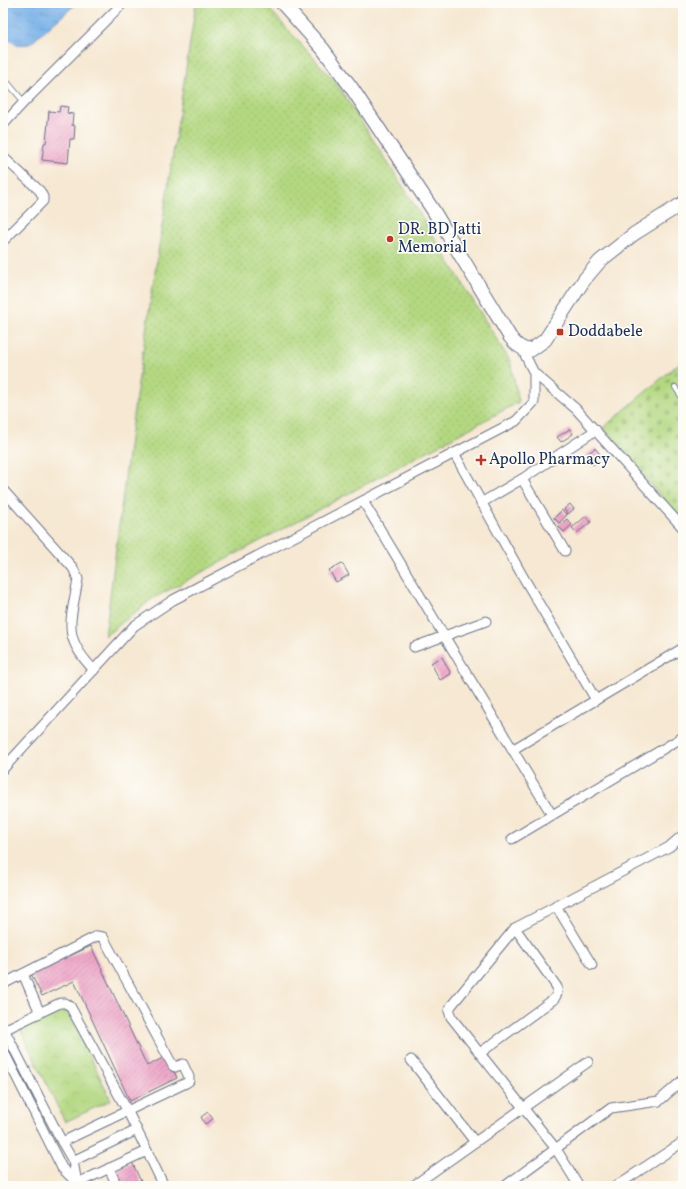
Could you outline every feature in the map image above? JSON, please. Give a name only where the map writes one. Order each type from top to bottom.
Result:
[{"type":"street","points":[[3,124],[123,3]]},
{"type":"street","points":[[282,3],[323,49],[351,86],[433,210],[510,337],[516,345],[522,349],[531,350],[545,340],[584,280],[600,261],[634,234],[683,203]]},
{"type":"street","points":[[3,157],[40,191],[44,197],[43,201],[3,241]]},
{"type":"street","points":[[522,349],[534,373],[576,409],[683,528]]},
{"type":"street","points":[[3,769],[134,626],[173,600],[516,421],[534,402],[534,373]]},
{"type":"street","points":[[481,503],[522,479],[596,430]]},
{"type":"street","points":[[454,453],[481,503],[596,700]]},
{"type":"street","points":[[522,479],[565,551]]},
{"type":"street","points":[[3,490],[76,573],[78,579],[70,621],[72,640],[82,658],[94,670]]},
{"type":"street","points":[[363,501],[552,816]]},
{"type":"street","points":[[414,647],[486,621]]},
{"type":"street","points":[[512,750],[683,648]]},
{"type":"street","points":[[512,839],[683,737]]},
{"type":"street","points":[[579,1186],[556,1149],[451,1017],[449,1012],[452,1006],[515,928],[669,847],[683,835]]},
{"type":"street","points":[[556,906],[592,964]]},
{"type":"street","points":[[480,1053],[554,1000],[558,991],[515,928]]},
{"type":"street","points":[[3,984],[97,936],[103,937],[173,1066],[175,1067],[183,1064],[189,1078],[189,1082],[186,1084],[127,1110],[62,1142]]},
{"type":"street","points":[[23,974],[40,1013]]},
{"type":"street","points":[[75,1185],[73,1161],[4,1028],[60,1003],[65,1003],[70,1006],[127,1110],[164,1186]]},
{"type":"street","points":[[3,1050],[62,1168],[75,1185]]},
{"type":"street","points":[[411,1060],[475,1142]]},
{"type":"street","points":[[413,1186],[588,1062]]},
{"type":"street","points":[[505,1186],[611,1108],[659,1100],[683,1080]]},
{"type":"street","points":[[73,1161],[137,1130]]},
{"type":"street","points":[[616,1186],[683,1142]]},
{"type":"street","points":[[75,1185],[147,1151]]},
{"type":"street","points":[[109,1168],[116,1186]]},
{"type":"lane","points":[[3,77],[24,102]]},
{"type":"lane","points":[[675,387],[683,399]]},
{"type":"green space","points":[[196,3],[264,3],[337,84],[404,188],[510,361],[519,402],[152,599],[105,636],[132,423]]},
{"type":"green space","points":[[683,360],[683,515],[677,515],[603,428]]},
{"type":"green space","points":[[66,1007],[111,1100],[65,1122],[20,1029]]},
{"type":"water","points":[[3,3],[77,3],[30,44],[18,45],[3,37]]},
{"type":"building","points":[[60,106],[68,107],[67,113],[73,114],[72,125],[75,126],[74,139],[70,139],[68,163],[42,160],[44,143],[46,143],[49,111],[59,112]]},
{"type":"building","points":[[570,429],[573,434],[561,442],[557,437]]},
{"type":"building","points":[[595,448],[602,457],[593,465],[585,456]]},
{"type":"building","points":[[570,504],[574,509],[568,514],[564,509]]},
{"type":"building","points":[[562,510],[567,515],[559,523],[554,518]]},
{"type":"building","points":[[586,516],[591,522],[577,533],[572,528]]},
{"type":"building","points":[[567,519],[572,525],[564,532],[558,526]]},
{"type":"building","points":[[342,563],[349,575],[336,582],[329,570]]},
{"type":"building","points":[[442,657],[451,674],[440,680],[431,663]]},
{"type":"building","points":[[91,946],[147,1066],[167,1056],[177,1078],[130,1101],[74,981],[42,996],[31,974]]},
{"type":"building","points":[[208,1112],[213,1119],[205,1124],[201,1117]]},
{"type":"building","points":[[132,1162],[143,1186],[117,1186],[111,1172]]},
{"type":"place","name":"DR. BD Jatti Memorial","points":[[390,239]]},
{"type":"place","name":"Doddabele","points":[[560,332]]},
{"type":"place","name":"Apollo Pharmacy","points":[[481,460]]}]
